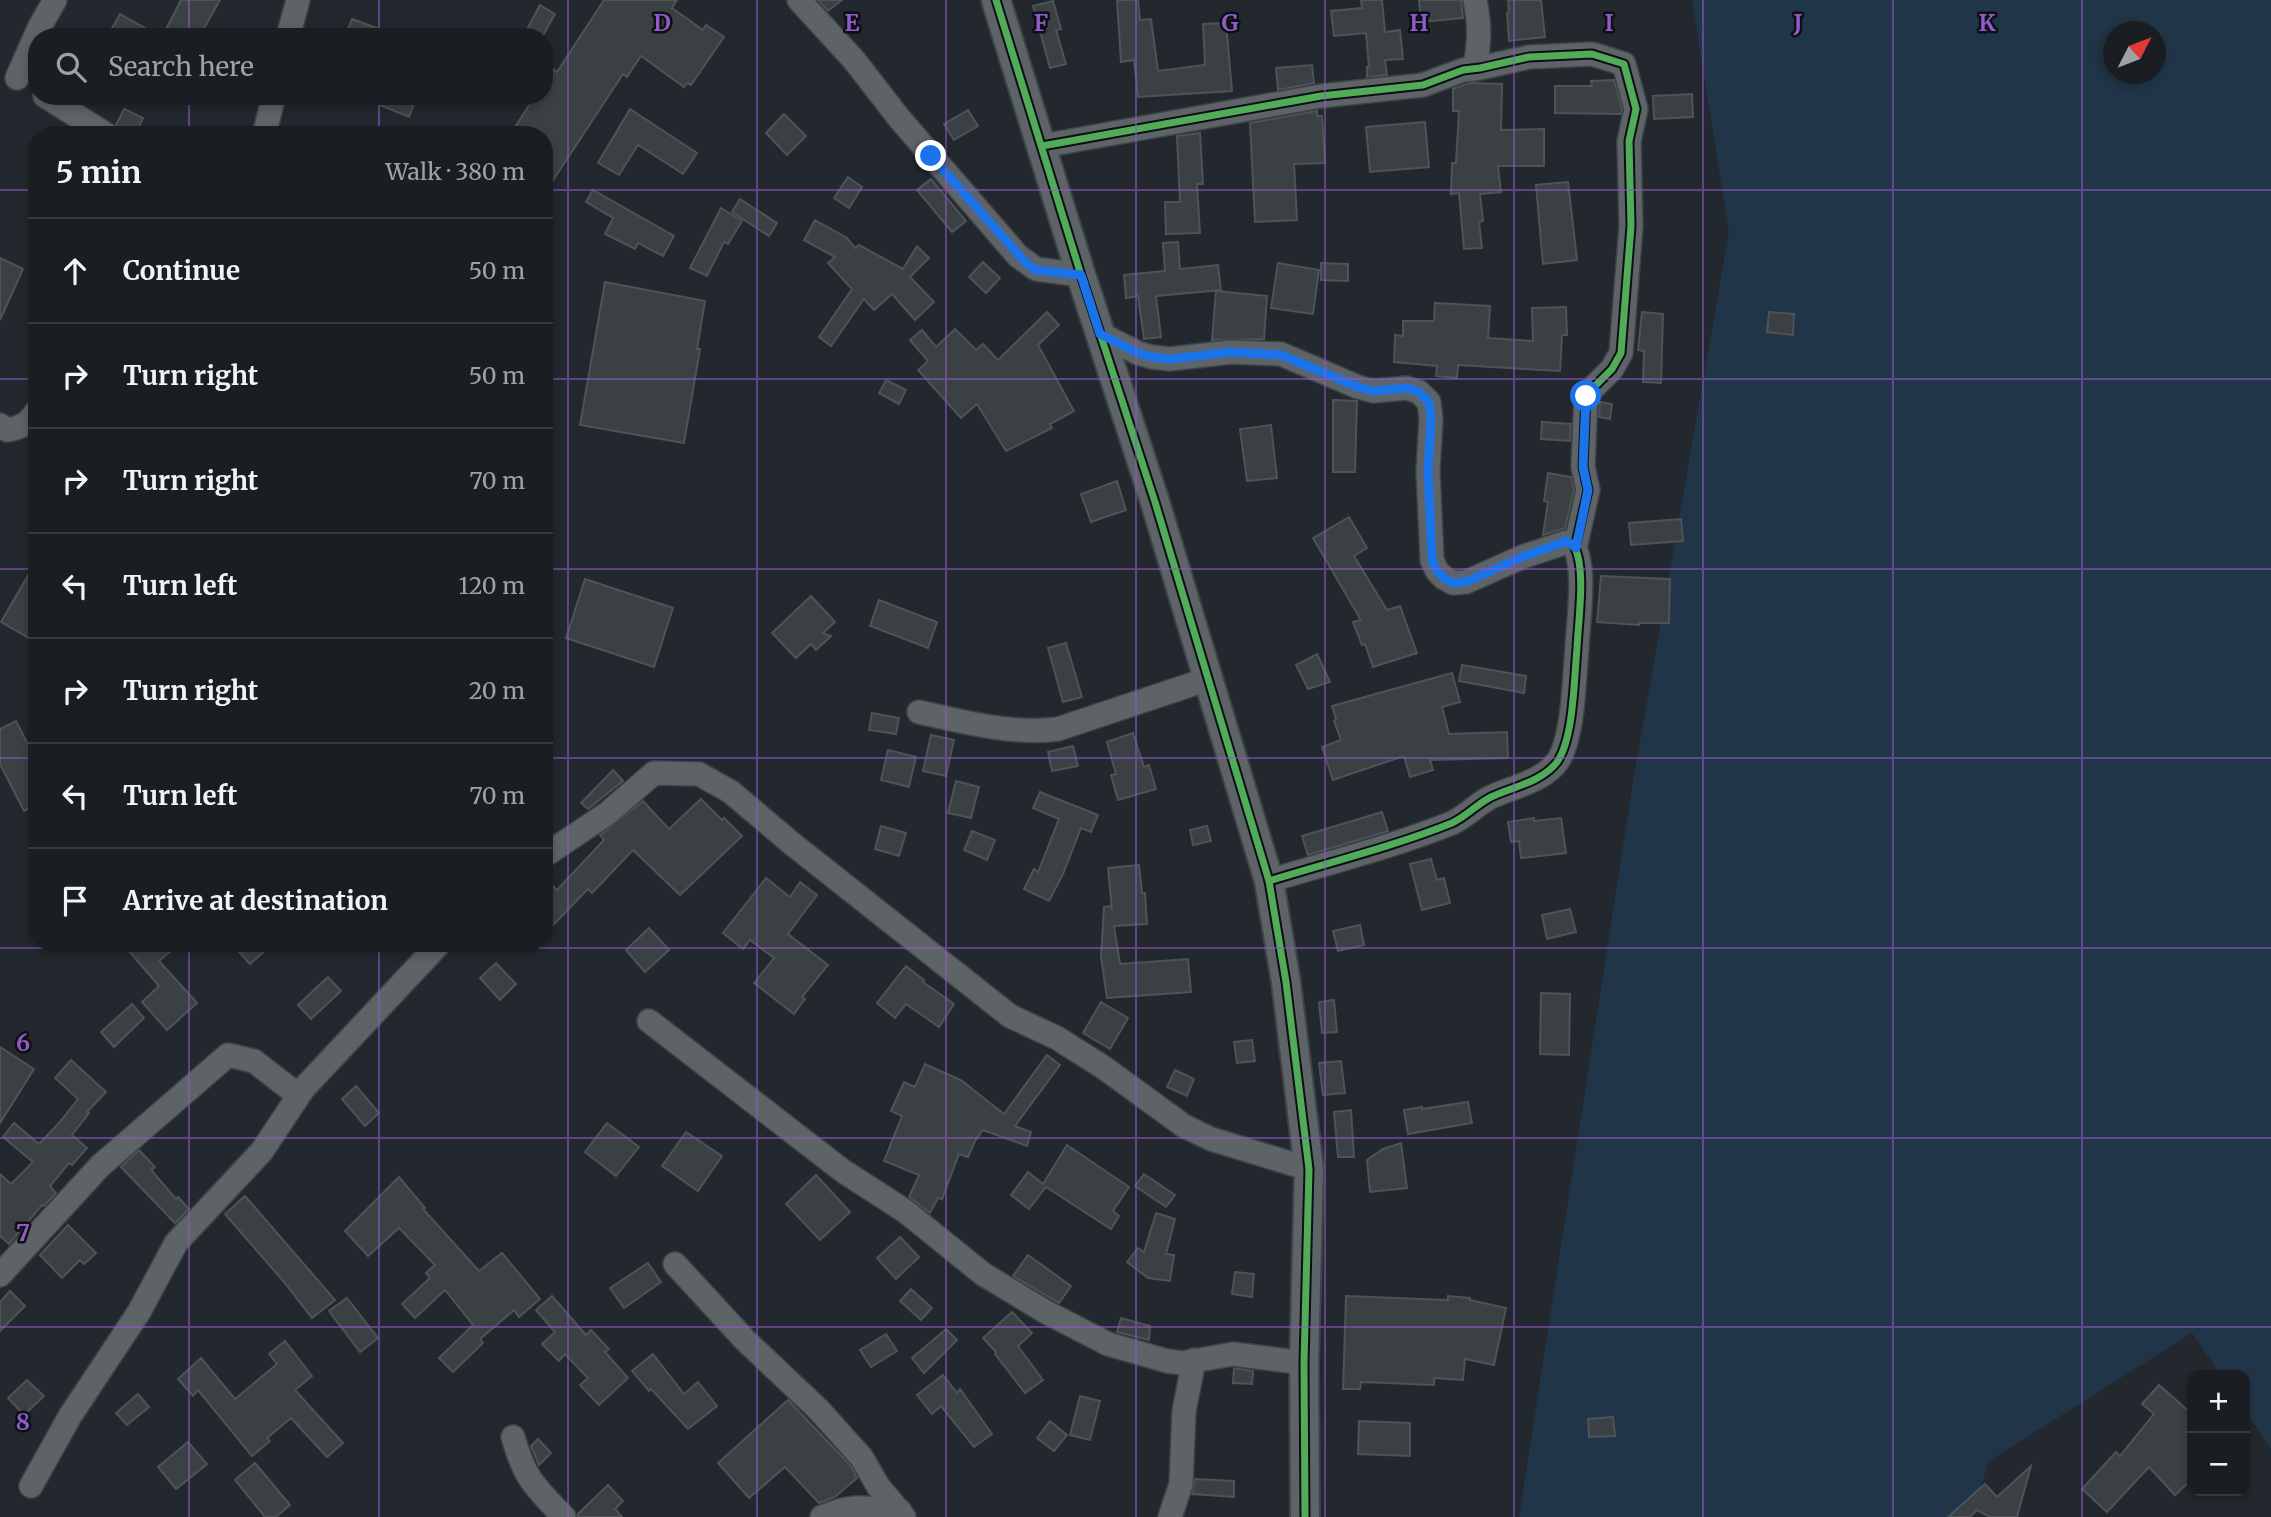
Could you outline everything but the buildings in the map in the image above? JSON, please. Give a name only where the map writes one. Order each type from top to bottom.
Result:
[{"type":"street","points":[[39,28],[55,0]]},
{"type":"street","points":[[290,28],[298,0]]},
{"type":"street","points":[[799,0],[854,60],[899,118],[1018,256],[1036,270],[1081,275]]},
{"type":"street","points":[[996,0],[1081,275],[1156,502],[1269,881],[1286,982],[1309,1169],[1304,1363],[1305,1517]]},
{"type":"street","points":[[1474,69],[1480,27],[1475,0]]},
{"type":"street","points":[[28,45],[8,77],[28,87]]},
{"type":"street","points":[[1042,146],[1321,96],[1423,85],[1463,70],[1529,57],[1592,54],[1624,64],[1636,109],[1629,141],[1632,226],[1620,353],[1612,369],[1586,396],[1583,467],[1588,490],[1576,548],[1580,597],[1573,705],[1563,750],[1555,764],[1537,778],[1489,798],[1472,812],[1453,822],[1342,860],[1269,881]]},
{"type":"street","points":[[59,105],[93,126]]},
{"type":"street","points":[[266,126],[272,105]]},
{"type":"street","points":[[1100,334],[1152,357],[1170,359],[1231,352],[1281,355],[1358,387],[1373,391],[1407,388],[1419,392],[1429,402],[1431,419],[1428,471],[1432,560],[1437,571],[1453,583],[1466,582],[1522,557],[1567,541],[1576,548]]},
{"type":"street","points":[[0,425],[7,430],[19,428],[28,421]]},
{"type":"street","points":[[919,712],[981,725],[1038,732],[1058,729],[1208,679]]},
{"type":"street","points":[[553,850],[608,813],[654,773],[699,774],[731,792],[1010,1016],[1056,1038],[1103,1067],[1184,1126],[1211,1139],[1309,1169]]},
{"type":"street","points":[[31,1486],[70,1416],[139,1312],[176,1243],[262,1151],[303,1089],[432,952]]},
{"type":"street","points":[[649,1021],[843,1171],[905,1211],[995,1282],[1046,1312],[1108,1344],[1167,1361],[1182,1363],[1233,1354],[1304,1363]]},
{"type":"street","points":[[0,1275],[100,1166],[228,1055],[254,1061],[294,1091],[303,1089]]},
{"type":"street","points":[[675,1264],[745,1340],[819,1410],[862,1458],[878,1486],[902,1514]]},
{"type":"street","points":[[1170,1517],[1181,1484],[1184,1411],[1194,1360]]},
{"type":"street","points":[[513,1437],[521,1467],[528,1478],[564,1517]]},
{"type":"street","points":[[822,1517],[842,1508],[858,1506],[902,1514]]},
{"type":"shaded area","points":[[1692,0],[2271,0],[2271,1449],[2250,1418],[2250,1370],[2218,1370],[2192,1333],[1989,1461],[1972,1517],[1519,1517],[1633,782],[1729,232]]},
{"type":"cycle path","points":[[996,0],[1155,502],[1269,881],[1286,982],[1309,1169],[1304,1363],[1305,1517]]},
{"type":"cycle path","points":[[1042,146],[1321,96],[1423,85],[1463,70],[1529,57],[1592,54],[1624,64],[1636,109],[1629,141],[1631,226],[1621,353],[1612,369],[1586,395],[1583,467],[1588,490],[1575,548],[1580,570],[1580,611],[1572,707],[1563,751],[1557,762],[1543,775],[1491,797],[1452,823],[1384,847],[1269,881]]},
{"type":"route","points":[[931,156],[1026,263],[1036,270],[1081,275],[1100,334],[1138,353],[1170,359],[1231,352],[1281,355],[1358,387],[1373,391],[1407,388],[1419,392],[1429,402],[1431,419],[1428,471],[1432,560],[1437,571],[1453,583],[1466,582],[1522,557],[1567,541],[1576,548],[1588,490],[1583,467],[1586,396]]}]
